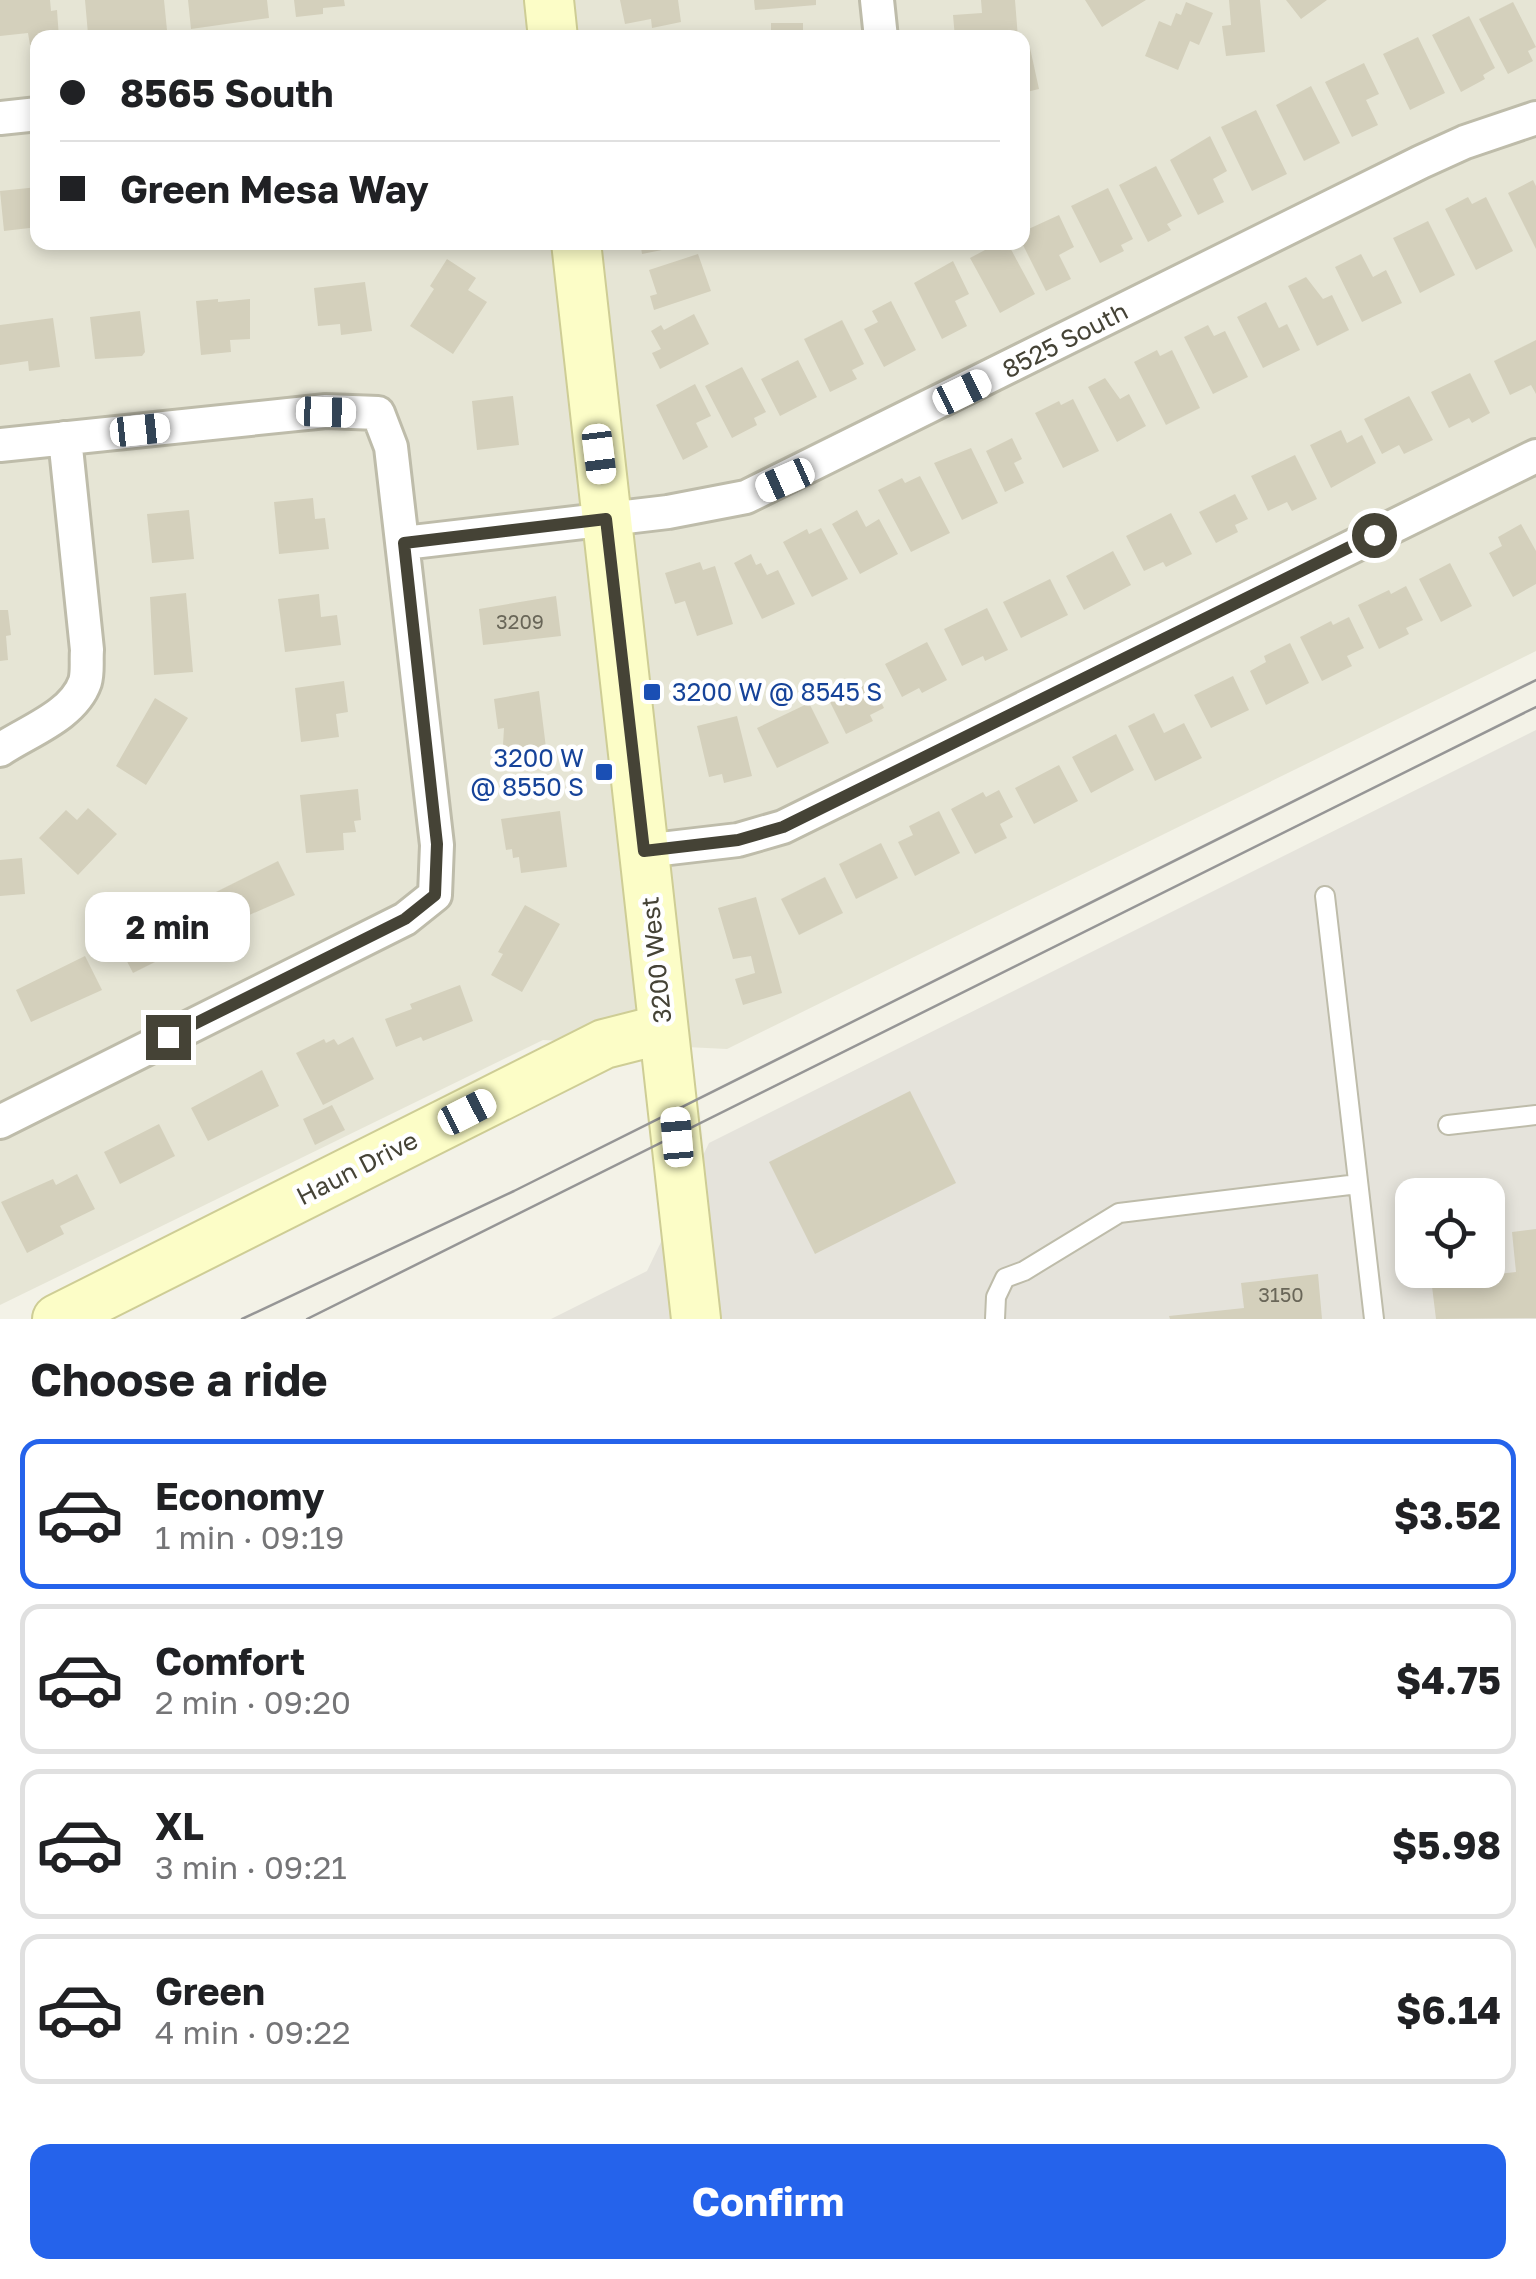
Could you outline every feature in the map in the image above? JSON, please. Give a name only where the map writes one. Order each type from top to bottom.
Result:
[{"type":"street","points":[[549,0],[552,30]]},
{"type":"street","points":[[878,0],[880,30]]},
{"type":"street","points":[[0,118],[30,115]]},
{"type":"street","name":"8525 South","points":[[404,543],[696,508],[746,497],[1422,162],[1465,142],[1536,118]]},
{"type":"street","name":"3200 West","points":[[577,250],[696,1319]]},
{"type":"street","points":[[0,445],[326,412],[378,413],[391,448],[437,844],[435,895],[405,919],[0,1122]]},
{"type":"street","points":[[0,750],[54,718],[72,702],[85,680],[87,650],[66,438]]},
{"type":"street","points":[[644,851],[738,840],[783,827],[1536,456]]},
{"type":"street","name":"Haun Drive","points":[[57,1319],[604,1044],[663,1030]]},
{"type":"lane","points":[[1326,896],[1374,1319]]},
{"type":"lane","points":[[1448,1124],[1536,1115]]},
{"type":"lane","points":[[995,1319],[996,1297],[1005,1278],[1119,1212],[1358,1184]]},
{"type":"shaded area","points":[[0,0],[1536,0],[1536,651],[727,1049],[543,1040],[0,1305]]},
{"type":"shaded area","points":[[1536,730],[1536,1319],[551,1319],[647,1271],[709,1143]]},
{"type":"building","points":[[0,0],[50,0],[51,11],[57,10],[58,30],[30,30],[30,45],[28,33],[0,36]]},
{"type":"building","points":[[85,0],[164,0],[167,30],[88,30]]},
{"type":"building","points":[[188,0],[267,0],[269,18],[191,29]]},
{"type":"building","points":[[294,0],[344,0],[345,6],[296,17]]},
{"type":"building","points":[[620,0],[678,0],[681,22],[652,28],[651,19],[625,24]]},
{"type":"building","points":[[754,0],[816,0],[816,5],[755,10]]},
{"type":"building","points":[[981,0],[1015,0],[1017,30],[954,30],[953,15],[982,13]]},
{"type":"building","points":[[1085,0],[1146,0],[1102,27]]},
{"type":"building","points":[[1229,0],[1260,0],[1265,52],[1226,56],[1222,26],[1231,25]]},
{"type":"building","points":[[1286,0],[1327,0],[1301,19]]},
{"type":"building","points":[[1186,2],[1213,13],[1199,45],[1190,41],[1178,70],[1145,56],[1159,21],[1171,26]]},
{"type":"building","points":[[1513,2],[1536,47],[1528,51],[1533,61],[1508,74],[1479,19]]},
{"type":"building","points":[[1469,16],[1495,68],[1483,75],[1485,79],[1461,92],[1432,35]]},
{"type":"building","points":[[771,23],[803,23],[803,30],[771,30]]},
{"type":"building","points":[[1418,37],[1445,93],[1410,110],[1383,54]]},
{"type":"building","points":[[1030,48],[1039,89],[1030,91]]},
{"type":"building","points":[[1364,63],[1379,94],[1366,100],[1378,125],[1352,137],[1325,82]]},
{"type":"building","points":[[1311,86],[1340,143],[1304,161],[1276,105]]},
{"type":"building","points":[[1256,110],[1287,174],[1252,191],[1221,127]]},
{"type":"building","points":[[1210,136],[1227,171],[1213,179],[1224,202],[1198,215],[1170,160]]},
{"type":"building","points":[[1156,166],[1182,216],[1167,224],[1171,230],[1148,242],[1119,185]]},
{"type":"building","points":[[1533,180],[1536,186],[1536,249],[1508,193]]},
{"type":"building","points":[[30,188],[30,228],[4,231],[0,191]]},
{"type":"building","points":[[1108,188],[1133,239],[1121,245],[1124,251],[1100,263],[1071,206]]},
{"type":"building","points":[[1468,197],[1472,204],[1486,197],[1513,251],[1476,270],[1445,209]]},
{"type":"building","points":[[1059,215],[1074,247],[1059,255],[1071,279],[1046,291],[1026,250],[1030,250],[1030,228]]},
{"type":"building","points":[[1428,221],[1455,275],[1420,293],[1393,238]]},
{"type":"building","points":[[985,250],[1011,250],[1035,294],[1000,313],[970,258]]},
{"type":"building","points":[[698,254],[711,291],[654,310],[650,296],[657,294],[649,270]]},
{"type":"building","points":[[1361,254],[1373,277],[1386,270],[1402,303],[1362,322],[1335,267]]},
{"type":"building","points":[[447,259],[476,278],[468,290],[487,302],[453,354],[410,326],[434,289],[430,286]]},
{"type":"building","points":[[953,261],[969,294],[955,301],[967,326],[942,339],[914,283]]},
{"type":"building","points":[[1306,277],[1323,299],[1332,295],[1349,330],[1317,346],[1288,286]]},
{"type":"building","points":[[365,282],[372,331],[341,335],[340,324],[318,326],[314,288]]},
{"type":"building","points":[[250,299],[250,339],[230,340],[231,352],[201,355],[196,301]]},
{"type":"building","points":[[891,301],[916,350],[884,367],[864,329],[878,322],[872,311]]},
{"type":"building","points":[[1266,302],[1279,328],[1287,324],[1300,350],[1263,368],[1237,317]]},
{"type":"building","points":[[140,311],[145,352],[142,356],[95,359],[90,317]]},
{"type":"building","points":[[694,314],[709,344],[660,369],[652,353],[661,349],[651,331],[661,325],[664,330]]},
{"type":"building","points":[[53,318],[60,367],[29,371],[28,361],[0,365],[0,325]]},
{"type":"building","points":[[842,320],[864,364],[852,370],[857,379],[830,392],[804,339]]},
{"type":"building","points":[[1208,325],[1214,336],[1225,331],[1248,377],[1213,394],[1184,337]]},
{"type":"building","points":[[1536,340],[1536,394],[1531,385],[1510,395],[1494,361]]},
{"type":"building","points":[[1157,350],[1160,356],[1172,350],[1200,408],[1166,425],[1134,362]]},
{"type":"building","points":[[798,360],[817,397],[780,416],[761,379]]},
{"type":"building","points":[[742,367],[766,412],[754,418],[757,425],[732,438],[705,386]]},
{"type":"building","points":[[1470,373],[1490,413],[1472,423],[1469,418],[1449,428],[1431,392]]},
{"type":"building","points":[[1105,378],[1120,399],[1129,394],[1146,426],[1117,442],[1088,387]]},
{"type":"building","points":[[695,384],[711,416],[696,423],[708,447],[683,460],[656,405]]},
{"type":"building","points":[[513,396],[519,445],[477,450],[472,401]]},
{"type":"building","points":[[1409,396],[1433,440],[1404,454],[1399,445],[1382,454],[1364,419]]},
{"type":"building","points":[[1073,399],[1099,451],[1063,468],[1035,413]]},
{"type":"building","points":[[1341,430],[1347,443],[1362,435],[1376,463],[1331,488],[1310,445]]},
{"type":"building","points":[[1012,438],[1022,459],[1014,463],[1024,483],[1005,492],[986,451]]},
{"type":"building","points":[[971,448],[998,503],[962,520],[934,463]]},
{"type":"building","points":[[1295,455],[1317,499],[1292,511],[1287,502],[1268,511],[1251,476]]},
{"type":"building","points":[[920,476],[950,533],[911,552],[878,490],[902,478],[905,483]]},
{"type":"building","points":[[1235,494],[1248,519],[1235,525],[1238,532],[1216,543],[1199,512]]},
{"type":"building","points":[[313,498],[315,519],[325,518],[329,549],[279,554],[274,502]]},
{"type":"building","points":[[189,510],[194,559],[152,563],[147,514]]},
{"type":"building","points":[[857,510],[866,527],[879,519],[898,554],[860,574],[832,524]]},
{"type":"building","points":[[1171,513],[1192,554],[1166,567],[1163,562],[1144,571],[1126,536]]},
{"type":"building","points":[[1521,524],[1536,551],[1536,584],[1513,597],[1489,553],[1502,546],[1498,537]]},
{"type":"building","points":[[821,528],[848,579],[812,597],[783,542],[807,529],[809,534]]},
{"type":"building","points":[[1113,551],[1131,585],[1084,610],[1066,576]]},
{"type":"building","points":[[751,554],[767,575],[778,570],[795,604],[762,619],[734,563]]},
{"type":"building","points":[[700,562],[703,570],[715,566],[733,624],[697,636],[685,601],[675,604],[665,573]]},
{"type":"building","points":[[1450,563],[1472,606],[1441,622],[1419,579]]},
{"type":"building","points":[[1050,579],[1068,615],[1021,638],[1003,602]]},
{"type":"building","points":[[1406,586],[1423,620],[1406,628],[1409,634],[1379,649],[1358,605]]},
{"type":"building","points":[[186,593],[193,672],[154,675],[150,597]]},
{"type":"building","points":[[319,594],[321,617],[337,615],[341,645],[285,652],[278,599]]},
{"type":"building","points":[[556,596],[561,636],[483,645],[479,609]]},
{"type":"building","points":[[987,608],[1008,650],[962,666],[944,629]]},
{"type":"building","points":[[0,610],[8,610],[11,635],[6,636],[8,660],[0,661]]},
{"type":"building","points":[[1349,617],[1364,648],[1347,656],[1352,666],[1322,681],[1300,637],[1331,621],[1333,625]]},
{"type":"building","points":[[927,642],[947,680],[922,693],[919,688],[902,697],[885,664]]},
{"type":"building","points":[[1290,643],[1309,683],[1266,705],[1250,671],[1266,662],[1264,656]]},
{"type":"building","points":[[1233,676],[1249,710],[1211,728],[1194,695]]},
{"type":"building","points":[[344,681],[348,712],[336,714],[339,737],[301,742],[295,688]]},
{"type":"building","points":[[871,682],[884,708],[870,715],[873,721],[846,734],[830,702]]},
{"type":"building","points":[[539,691],[546,748],[507,748],[503,745],[504,728],[498,729],[494,699]]},
{"type":"building","points":[[155,698],[188,718],[146,785],[116,766]]},
{"type":"building","points":[[809,703],[829,743],[777,768],[757,728]]},
{"type":"building","points":[[1154,713],[1164,733],[1184,723],[1202,758],[1155,781],[1128,726]]},
{"type":"building","points":[[737,716],[752,776],[724,783],[722,774],[709,777],[697,726]]},
{"type":"building","points":[[1116,734],[1134,770],[1091,793],[1072,757]]},
{"type":"building","points":[[1059,765],[1078,801],[1034,824],[1015,788]]},
{"type":"building","points":[[358,789],[361,820],[354,821],[356,832],[343,833],[344,850],[306,853],[300,795]]},
{"type":"building","points":[[999,790],[1013,817],[1000,824],[1007,838],[975,854],[951,809],[983,792],[986,797]]},
{"type":"building","points":[[88,808],[117,834],[78,875],[39,838],[66,810],[77,820]]},
{"type":"building","points":[[560,811],[567,867],[521,873],[519,857],[513,858],[512,849],[506,850],[501,819]]},
{"type":"building","points":[[939,811],[960,853],[915,876],[898,842],[913,835],[909,826]]},
{"type":"building","points":[[881,843],[898,878],[856,899],[839,864]]},
{"type":"building","points":[[22,858],[25,894],[0,896],[0,860]]},
{"type":"building","points":[[278,861],[295,895],[224,926],[208,896]]},
{"type":"building","points":[[825,877],[843,913],[799,935],[781,899]]},
{"type":"building","points":[[756,897],[782,993],[743,1005],[735,979],[755,973],[751,956],[733,959],[718,908]]},
{"type":"building","points":[[525,905],[560,924],[522,992],[491,975],[503,954],[498,952]]},
{"type":"building","points":[[174,911],[191,944],[133,973],[116,940]]},
{"type":"building","points":[[85,956],[102,990],[31,1022],[16,990]]},
{"type":"building","points":[[460,985],[473,1021],[396,1047],[385,1019],[412,1009],[410,1004]]},
{"type":"building","points":[[353,1037],[374,1079],[323,1105],[296,1053],[324,1039],[326,1043],[334,1039],[338,1045]]},
{"type":"building","points":[[262,1070],[279,1106],[208,1141],[191,1108]]},
{"type":"building","points":[[910,1091],[956,1183],[815,1254],[769,1162]]},
{"type":"building","points":[[332,1105],[345,1130],[315,1145],[303,1119]]},
{"type":"building","points":[[159,1124],[175,1156],[120,1184],[104,1152]]},
{"type":"building","points":[[77,1174],[95,1209],[60,1226],[64,1234],[27,1253],[1,1202],[53,1179],[56,1185]]},
{"type":"building","points":[[1536,1229],[1536,1318],[1436,1319],[1432,1288],[1505,1288],[1505,1273],[1516,1272],[1512,1232]]},
{"type":"building","points":[[1318,1274],[1322,1319],[1169,1316],[1244,1308],[1241,1283]]},
{"type":"tram line","points":[[242,1319],[514,1191],[1536,680]]},
{"type":"tram line","points":[[307,1319],[1536,707]]},
{"type":"place","name":"3200 W @ 8545 S","points":[[652,692]]},
{"type":"place","name":"3200 W @ 8550 S","points":[[604,772]]},
{"type":"route","points":[[168,1037],[405,919],[435,895],[437,844],[404,543],[606,519],[644,851],[738,840],[783,827],[1374,535]]}]
